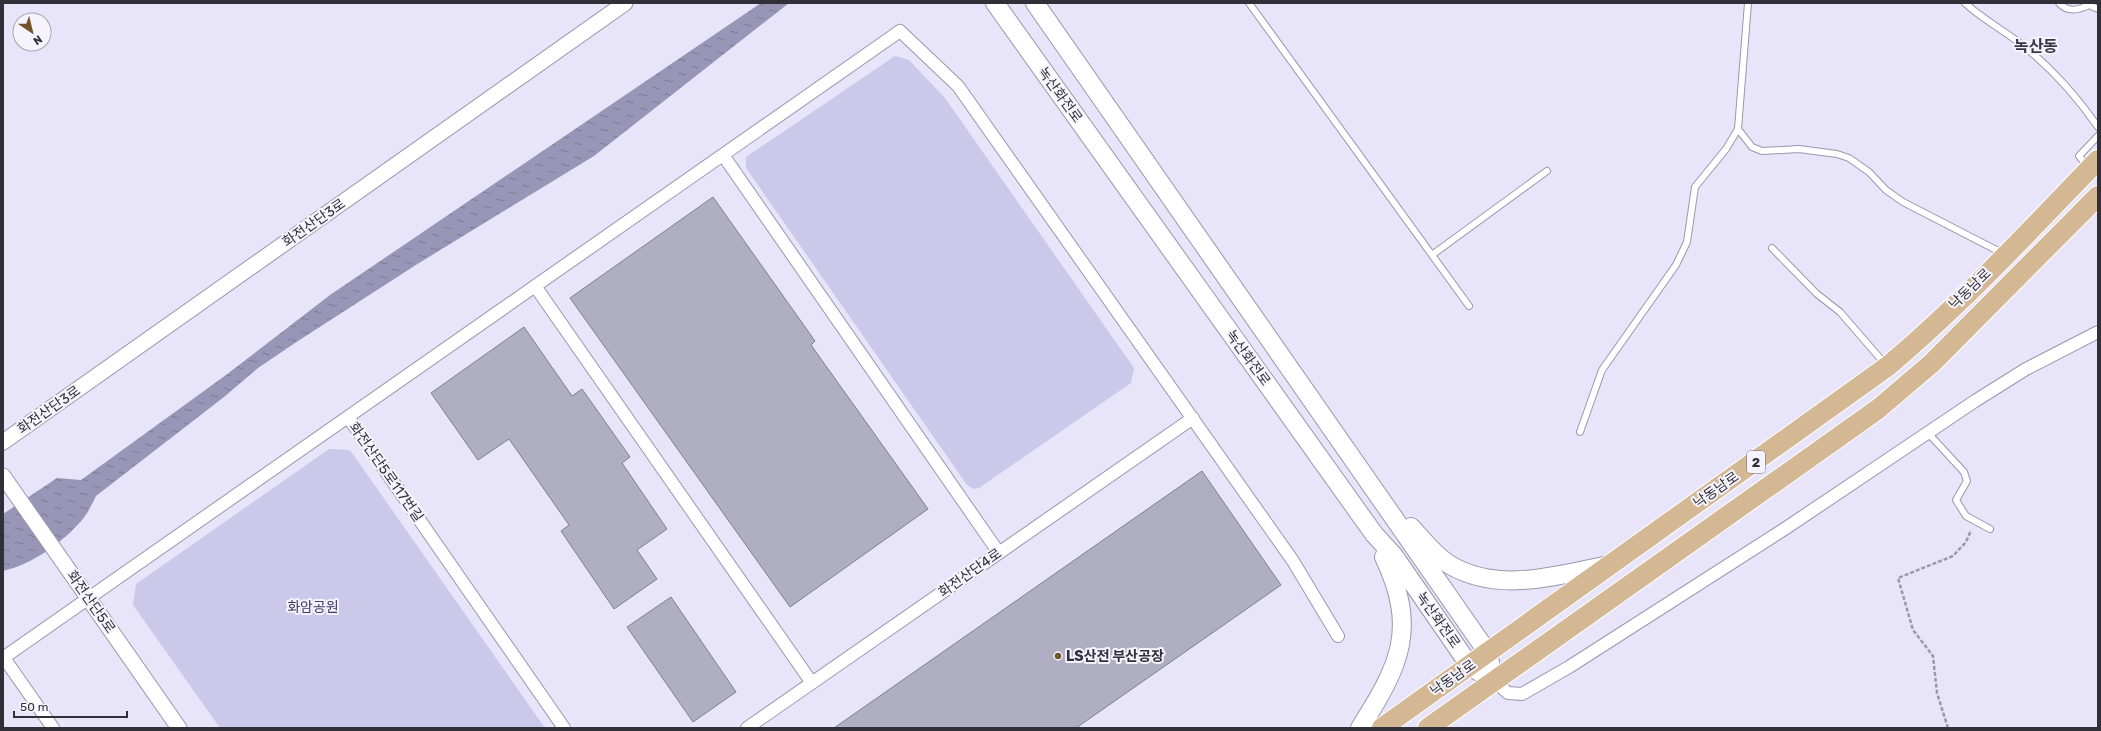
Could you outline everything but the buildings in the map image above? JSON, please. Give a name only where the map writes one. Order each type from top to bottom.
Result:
[{"type":"main road","name":"녹산화전로","points":[[995,3],[1374,534],[1394,556],[1470,666],[1494,681]]},
{"type":"main road","name":"녹산화전로","points":[[1035,3],[1488,653],[1494,681]]},
{"type":"main road","name":"낙동남로","points":[[1382,728],[1888,366],[1910,348],[2094,165]]},
{"type":"main road","name":"낙동남로","points":[[1428,728],[1878,409],[1932,363],[2098,196]]},
{"type":"main road","points":[[1370,484],[1431,550],[1450,565],[1466,572],[1489,579],[1534,580],[1612,564]]},
{"type":"main road","points":[[1360,728],[1386,687],[1396,661],[1403,629],[1402,609],[1397,586],[1374,534]]},
{"type":"street","name":"화전산단3로","points":[[3,442],[625,3]]},
{"type":"street","points":[[348,417],[900,31],[958,86],[1293,561],[1338,636]]},
{"type":"street","points":[[723,155],[999,553]]},
{"type":"street","points":[[536,286],[812,683]]},
{"type":"street","points":[[1494,681],[1508,693],[1522,694],[1569,667],[1786,528],[2026,369],[2098,332]]},
{"type":"street","name":"화전산단5로117번길","points":[[3,658],[348,417],[564,728]]},
{"type":"street","name":"화전산단4로","points":[[747,728],[1193,418]]},
{"type":"street","name":"화전산단5로","points":[[7,481],[178,728]]},
{"type":"street","points":[[3,658],[53,728]]},
{"type":"lane","points":[[1249,3],[1468,306]]},
{"type":"lane","points":[[1580,432],[1602,370],[1676,265],[1687,242],[1695,187],[1726,149],[1738,129],[1748,3]]},
{"type":"lane","points":[[1965,3],[1995,27],[2016,40],[2050,69],[2082,104],[2098,127]]},
{"type":"lane","points":[[2059,3],[2063,7],[2074,10],[2090,4],[2098,9]]},
{"type":"lane","points":[[1738,129],[1752,147],[1762,151],[1799,149],[1837,154],[1849,158],[1869,172],[1886,190],[1903,202],[2005,255]]},
{"type":"lane","points":[[2094,165],[2079,156],[2098,136]]},
{"type":"lane","points":[[1432,255],[1547,171]]},
{"type":"lane","points":[[1772,248],[1817,294],[1840,312],[1888,366]]},
{"type":"lane","points":[[1928,433],[1964,472],[1967,481],[1956,500],[1966,516],[1990,529]]},
{"type":"path","points":[[1948,728],[1937,693],[1933,656],[1913,630],[1898,578],[1953,556],[1966,542],[1975,522]]},
{"type":"green space","points":[[895,56],[909,60],[945,98],[1134,368],[1131,383],[979,488],[974,489],[967,485],[746,168],[746,157]]},
{"type":"green space","name":"화암공원","points":[[329,449],[350,450],[545,728],[220,728],[133,605],[136,584]]},
{"type":"water","points":[[761,3],[789,3],[594,156],[419,263],[258,368],[224,397],[96,496],[82,520],[65,537],[36,558],[14,568],[3,571],[3,514],[57,478],[81,480],[226,375],[330,295]]},
{"type":"place","name":"LS산전 부산공장","points":[[1058,656]]},
{"type":"district","name":"녹산동","points":[[2036,46]]}]
